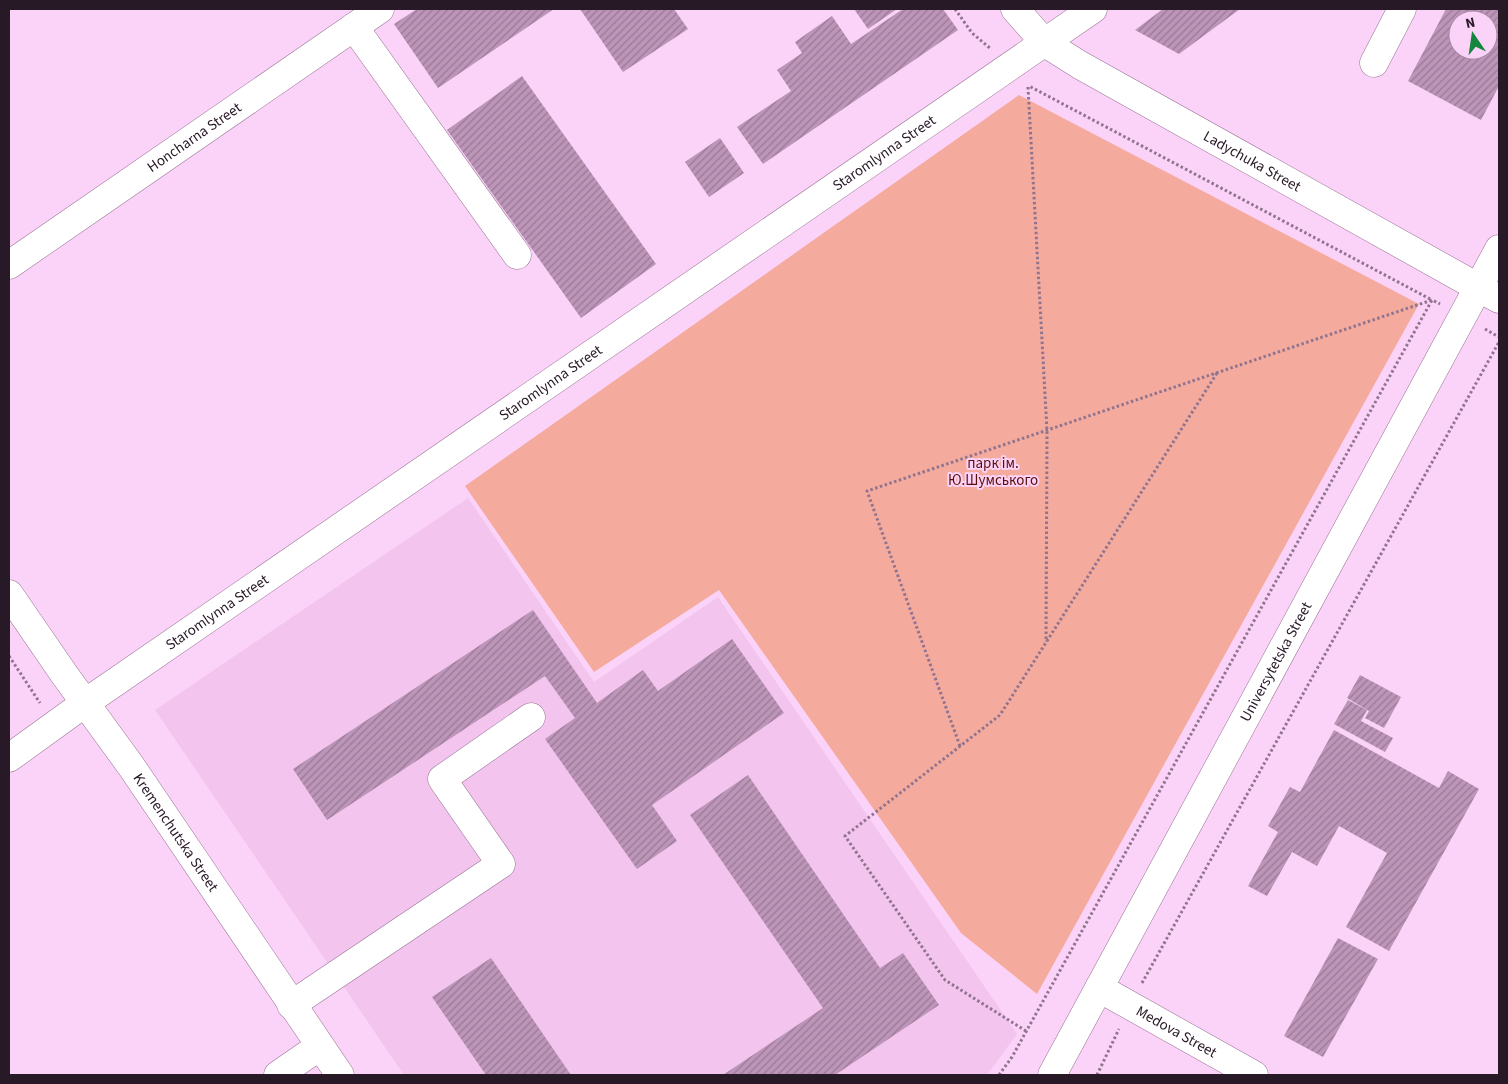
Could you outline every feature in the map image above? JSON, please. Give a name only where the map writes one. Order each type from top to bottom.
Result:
[{"type":"street","name":"Honcharna Street","points":[[9,265],[380,9]]},
{"type":"street","name":"Ladychuka Street","points":[[1015,9],[1045,43],[1088,70],[1488,293]]},
{"type":"street","name":"Staromlynna Street","points":[[9,758],[85,703],[1093,9]]},
{"type":"street","points":[[1374,63],[1402,9]]},
{"type":"street","points":[[354,27],[517,255]]},
{"type":"street","name":"Universytetska Street","points":[[1052,1075],[1488,293],[1499,249]]},
{"type":"street","name":"Kremenchutska Street","points":[[9,594],[131,766],[340,1075]]},
{"type":"street","points":[[291,1005],[501,864],[442,779],[531,717]]},
{"type":"street","name":"Medova Street","points":[[1099,988],[1254,1075]]},
{"type":"street","points":[[278,1075],[320,1046]]},
{"type":"path","points":[[1046,643],[1047,431],[1028,86],[1441,305]]},
{"type":"path","points":[[960,746],[867,492],[1432,300]]},
{"type":"path","points":[[999,1075],[1012,1057],[1432,300]]},
{"type":"path","points":[[1485,329],[1499,337]]},
{"type":"path","points":[[1097,1075],[1145,976],[1499,342]]},
{"type":"path","points":[[1026,1031],[945,980],[845,836],[1000,715],[1218,372]]},
{"type":"path","points":[[9,656],[40,701],[49,729]]},
{"type":"shaded area","points":[[468,498],[594,682],[718,597],[1017,1034],[987,1075],[404,1075],[155,710]]},
{"type":"green space","name":"парк ім. Ю.Шумського","points":[[1019,95],[1419,304],[1037,994],[961,933],[719,590],[594,672],[465,486]]},
{"type":"building","points":[[417,9],[554,9],[438,88],[394,24]]},
{"type":"building","points":[[580,9],[674,9],[688,29],[623,72]]},
{"type":"building","points":[[854,9],[897,9],[868,29]]},
{"type":"building","points":[[903,9],[943,9],[958,30],[763,164],[737,127],[791,91],[777,70],[802,53],[795,42],[832,16],[851,44]]},
{"type":"building","points":[[1163,9],[1240,9],[1179,54],[1135,30]]},
{"type":"building","points":[[1446,9],[1499,9],[1499,86],[1481,120],[1408,81]]},
{"type":"building","points":[[522,76],[656,264],[581,318],[447,130]]},
{"type":"building","points":[[720,138],[744,173],[709,197],[685,162]]},
{"type":"building","points":[[533,610],[597,703],[643,670],[658,691],[732,639],[784,713],[652,805],[677,841],[637,869],[545,739],[575,718],[545,676],[327,820],[293,769]]},
{"type":"building","points":[[1360,675],[1401,697],[1384,728],[1365,718],[1369,711],[1347,698]]},
{"type":"building","points":[[1348,700],[1367,710],[1361,721],[1393,738],[1385,752],[1334,724]]},
{"type":"building","points":[[1334,730],[1439,788],[1448,771],[1479,789],[1389,951],[1346,927],[1387,853],[1339,826],[1317,866],[1292,852],[1267,896],[1248,886],[1278,832],[1268,826],[1290,787],[1300,792]]},
{"type":"building","points":[[748,775],[880,968],[903,953],[939,1005],[835,1075],[723,1075],[823,1008],[690,815]]},
{"type":"building","points":[[1338,938],[1378,959],[1323,1057],[1284,1036]]},
{"type":"building","points":[[491,958],[571,1075],[486,1075],[432,997]]}]
